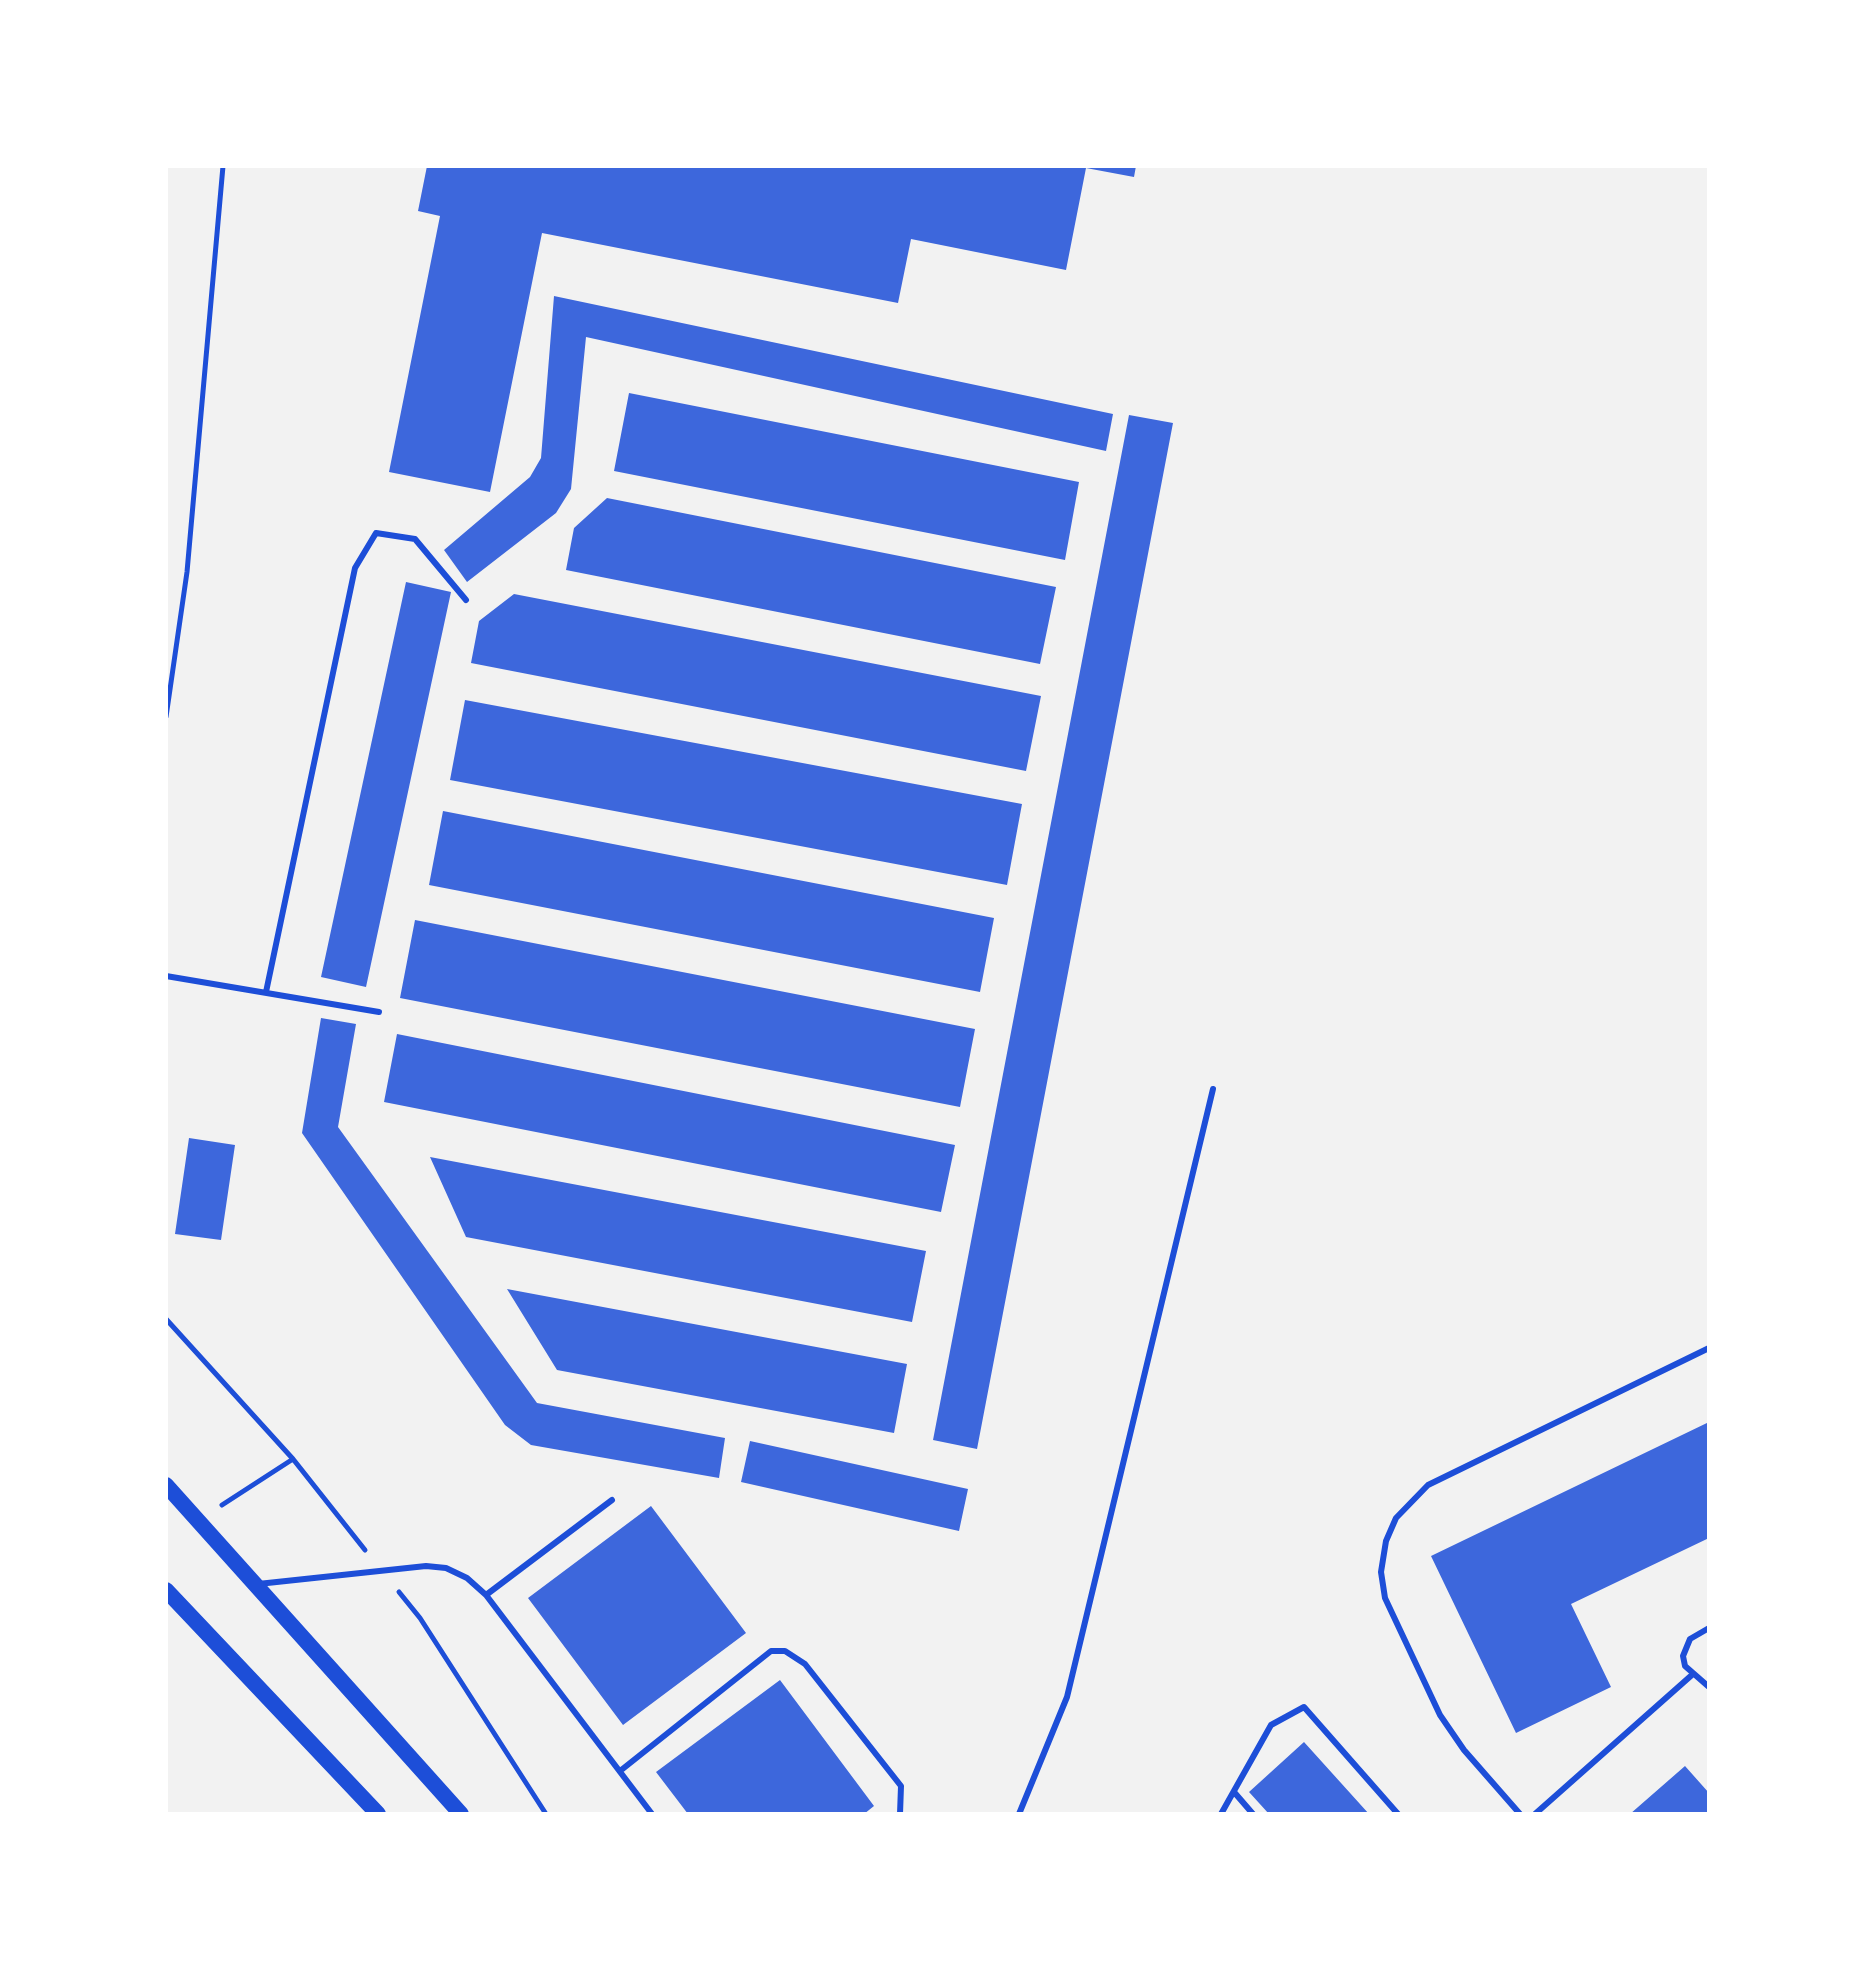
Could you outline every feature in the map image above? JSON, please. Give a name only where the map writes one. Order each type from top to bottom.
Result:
[{"type":"main road","points":[[166,1485],[461,1814]]},
{"type":"main road","points":[[166,1590],[378,1814]]},
{"type":"lane","points":[[266,992],[355,568],[376,533],[415,539],[466,600]]},
{"type":"lane","points":[[166,976],[379,1012]]},
{"type":"lane","points":[[1019,1814],[1067,1697],[1213,1089]]},
{"type":"lane","points":[[1520,1814],[1457,1741],[1440,1715],[1385,1598],[1381,1572],[1386,1541],[1396,1518],[1428,1485],[1709,1348]]},
{"type":"lane","points":[[486,1595],[612,1500]]},
{"type":"lane","points":[[255,1584],[426,1566],[446,1568],[467,1578],[486,1595],[652,1814]]},
{"type":"lane","points":[[1709,1628],[1690,1639],[1684,1648],[1685,1666],[1709,1687]]},
{"type":"lane","points":[[620,1771],[771,1651],[785,1651],[805,1664],[901,1786],[900,1814]]},
{"type":"lane","points":[[1535,1814],[1693,1674]]},
{"type":"lane","points":[[1221,1814],[1271,1725],[1304,1707],[1398,1814]]},
{"type":"lane","points":[[1234,1792],[1253,1814]]},
{"type":"path","points":[[166,717],[187,572],[223,166]]},
{"type":"path","points":[[221,1505],[293,1459]]},
{"type":"building","points":[[427,166],[1136,166],[1134,177],[1086,168],[1066,270],[911,239],[898,303],[542,233],[490,492],[389,472],[440,216],[418,211]]},
{"type":"building","points":[[554,296],[1113,414],[1106,451],[586,337],[571,489],[556,513],[467,582],[444,550],[530,477],[541,458]]},
{"type":"building","points":[[629,393],[1079,482],[1065,560],[614,471]]},
{"type":"building","points":[[1129,415],[1173,423],[977,1449],[933,1440]]},
{"type":"building","points":[[607,498],[1056,587],[1040,664],[566,570],[574,528]]},
{"type":"building","points":[[406,582],[451,592],[366,987],[321,977]]},
{"type":"building","points":[[514,594],[1041,696],[1026,771],[471,663],[479,621]]},
{"type":"building","points":[[465,700],[1022,804],[1007,885],[450,780]]},
{"type":"building","points":[[443,811],[994,918],[980,992],[429,885]]},
{"type":"building","points":[[415,920],[975,1029],[960,1107],[400,998]]},
{"type":"building","points":[[321,1018],[356,1024],[338,1127],[537,1403],[725,1438],[719,1478],[531,1445],[505,1425],[302,1133]]},
{"type":"building","points":[[397,1034],[955,1145],[941,1212],[384,1102]]},
{"type":"building","points":[[189,1138],[235,1145],[221,1240],[175,1234]]},
{"type":"building","points":[[430,1157],[926,1251],[912,1322],[466,1237]]},
{"type":"building","points":[[507,1289],[907,1364],[894,1433],[557,1370]]},
{"type":"building","points":[[1709,1422],[1709,1538],[1571,1604],[1611,1687],[1516,1733],[1431,1556]]},
{"type":"building","points":[[750,1441],[968,1489],[959,1531],[741,1482]]},
{"type":"building","points":[[651,1506],[746,1633],[623,1725],[528,1598]]},
{"type":"building","points":[[780,1680],[874,1806],[864,1814],[688,1814],[656,1772]]},
{"type":"building","points":[[1304,1742],[1369,1814],[1269,1814],[1249,1792]]},
{"type":"building","points":[[1685,1766],[1709,1793],[1709,1814],[1630,1814]]}]
